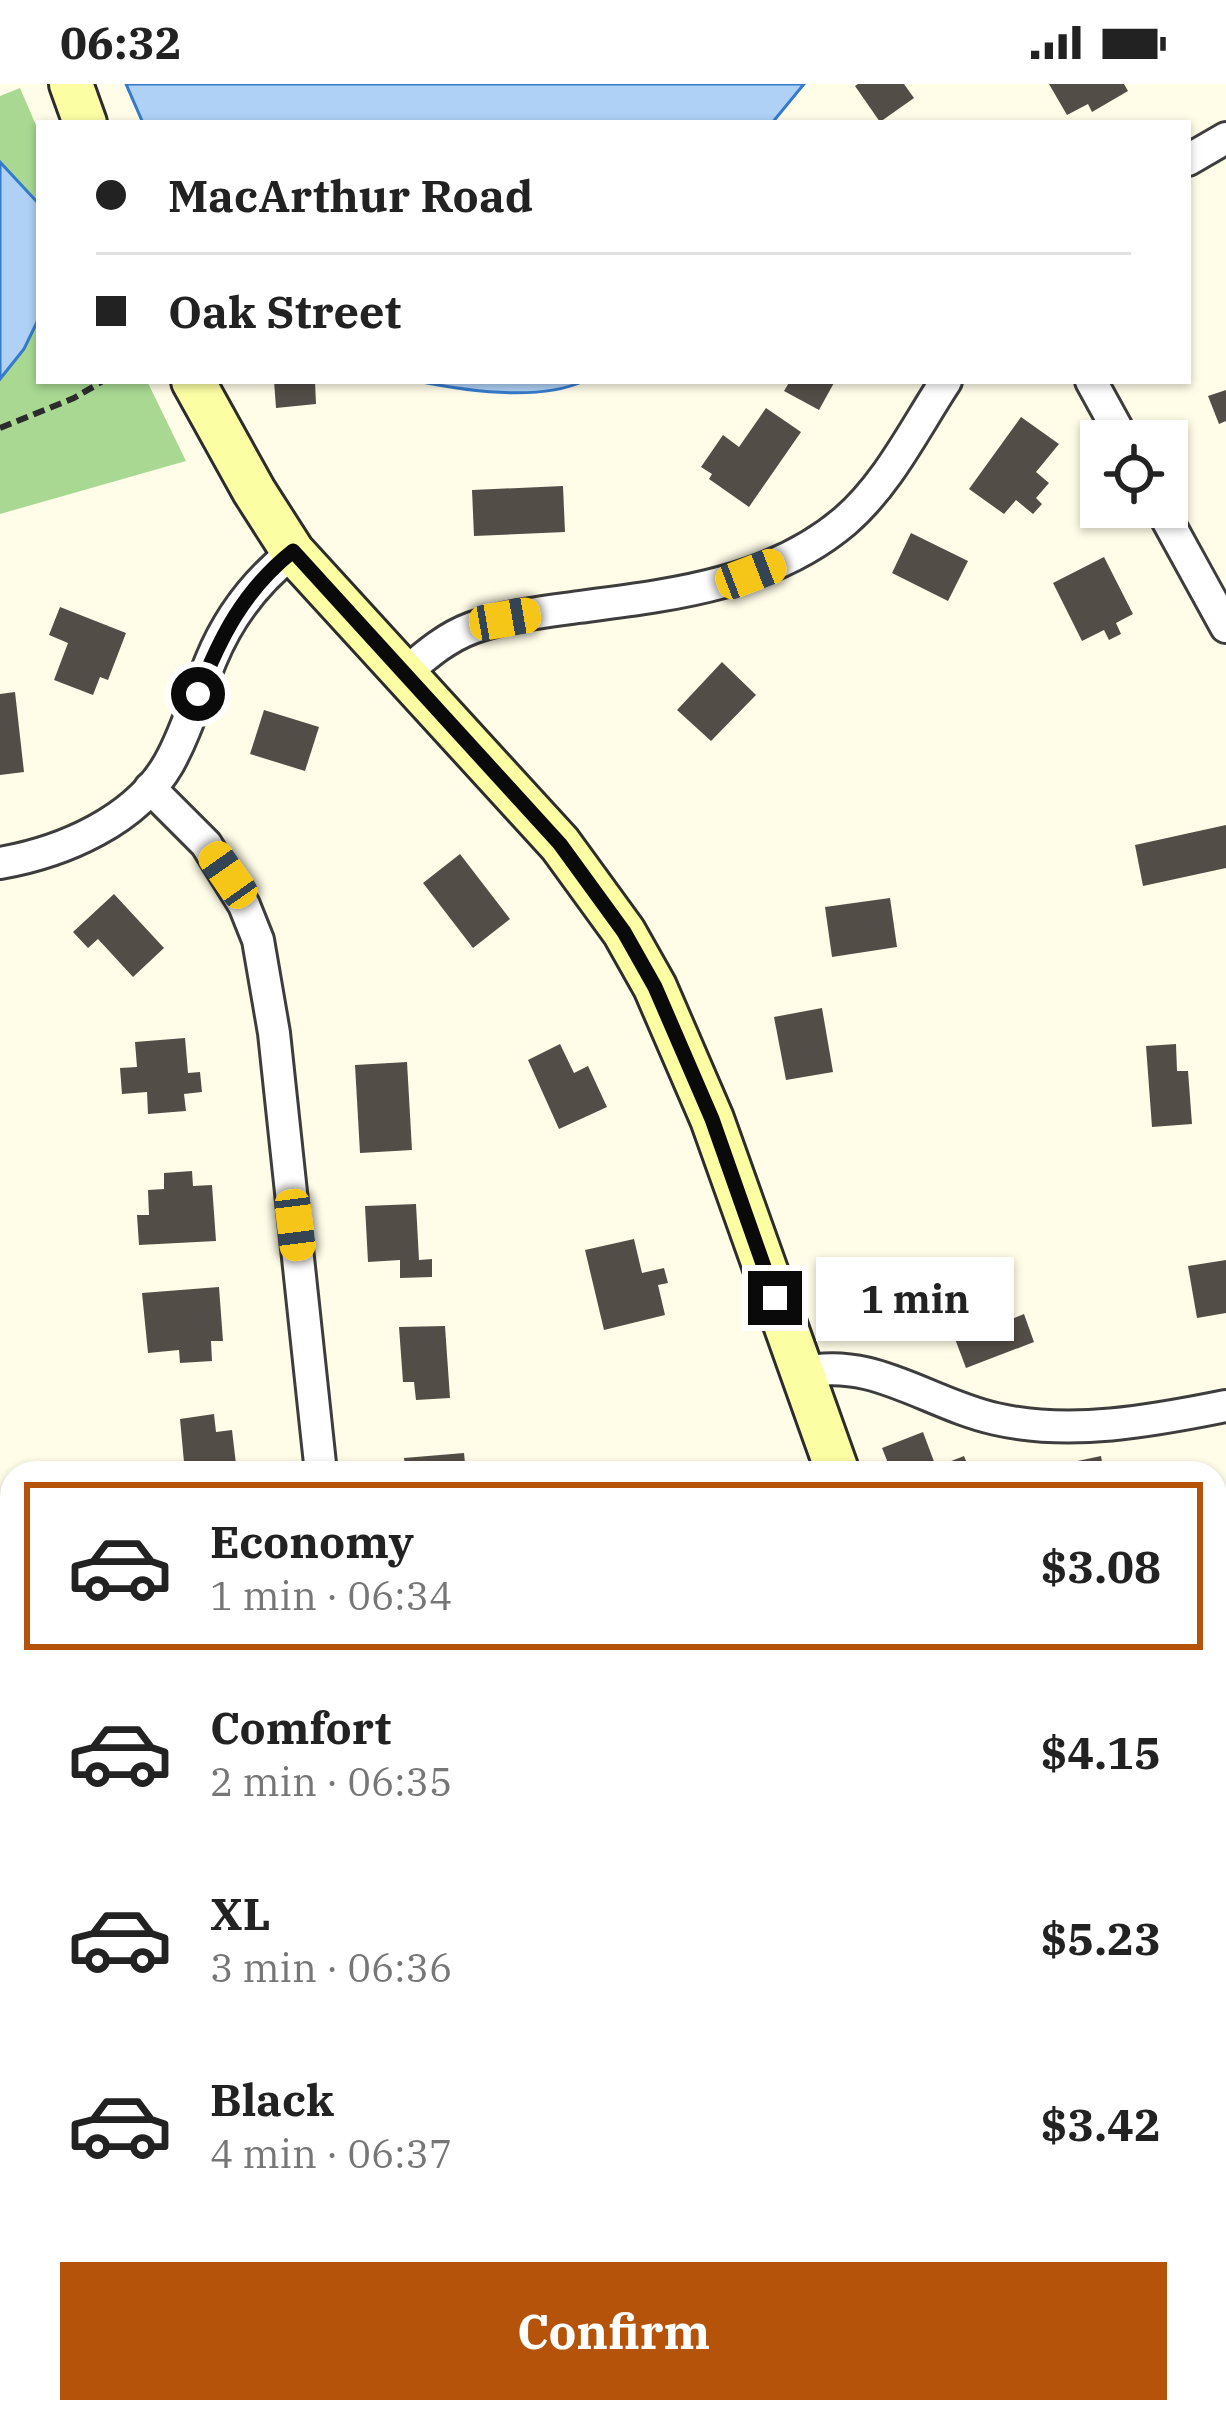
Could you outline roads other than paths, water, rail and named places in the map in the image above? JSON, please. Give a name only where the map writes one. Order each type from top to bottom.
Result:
[{"type":"street","points":[[70,84],[85,120]]},
{"type":"street","points":[[1191,158],[1226,138]]},
{"type":"street","points":[[195,384],[293,551],[560,844],[624,932],[655,987],[712,1119],[834,1461]]},
{"type":"street","points":[[404,674],[443,642],[469,629],[705,586],[783,562],[845,520],[871,495],[944,384]]},
{"type":"street","points":[[1093,384],[1112,420]]},
{"type":"street","points":[[1172,528],[1226,627]]},
{"type":"street","points":[[0,863],[46,851],[109,823],[150,788],[169,765],[228,625],[267,572],[293,551]]},
{"type":"street","points":[[150,788],[206,844],[244,905],[258,940],[274,1033],[320,1461]]},
{"type":"street","points":[[801,1373],[843,1367],[870,1372],[996,1420],[1036,1424],[1136,1422],[1226,1406]]},
{"type":"water","points":[[126,84],[804,84],[774,120],[142,120]]},
{"type":"water","points":[[0,162],[36,201],[36,324],[0,379]]},
{"type":"water","points":[[436,384],[575,384],[524,393]]}]
